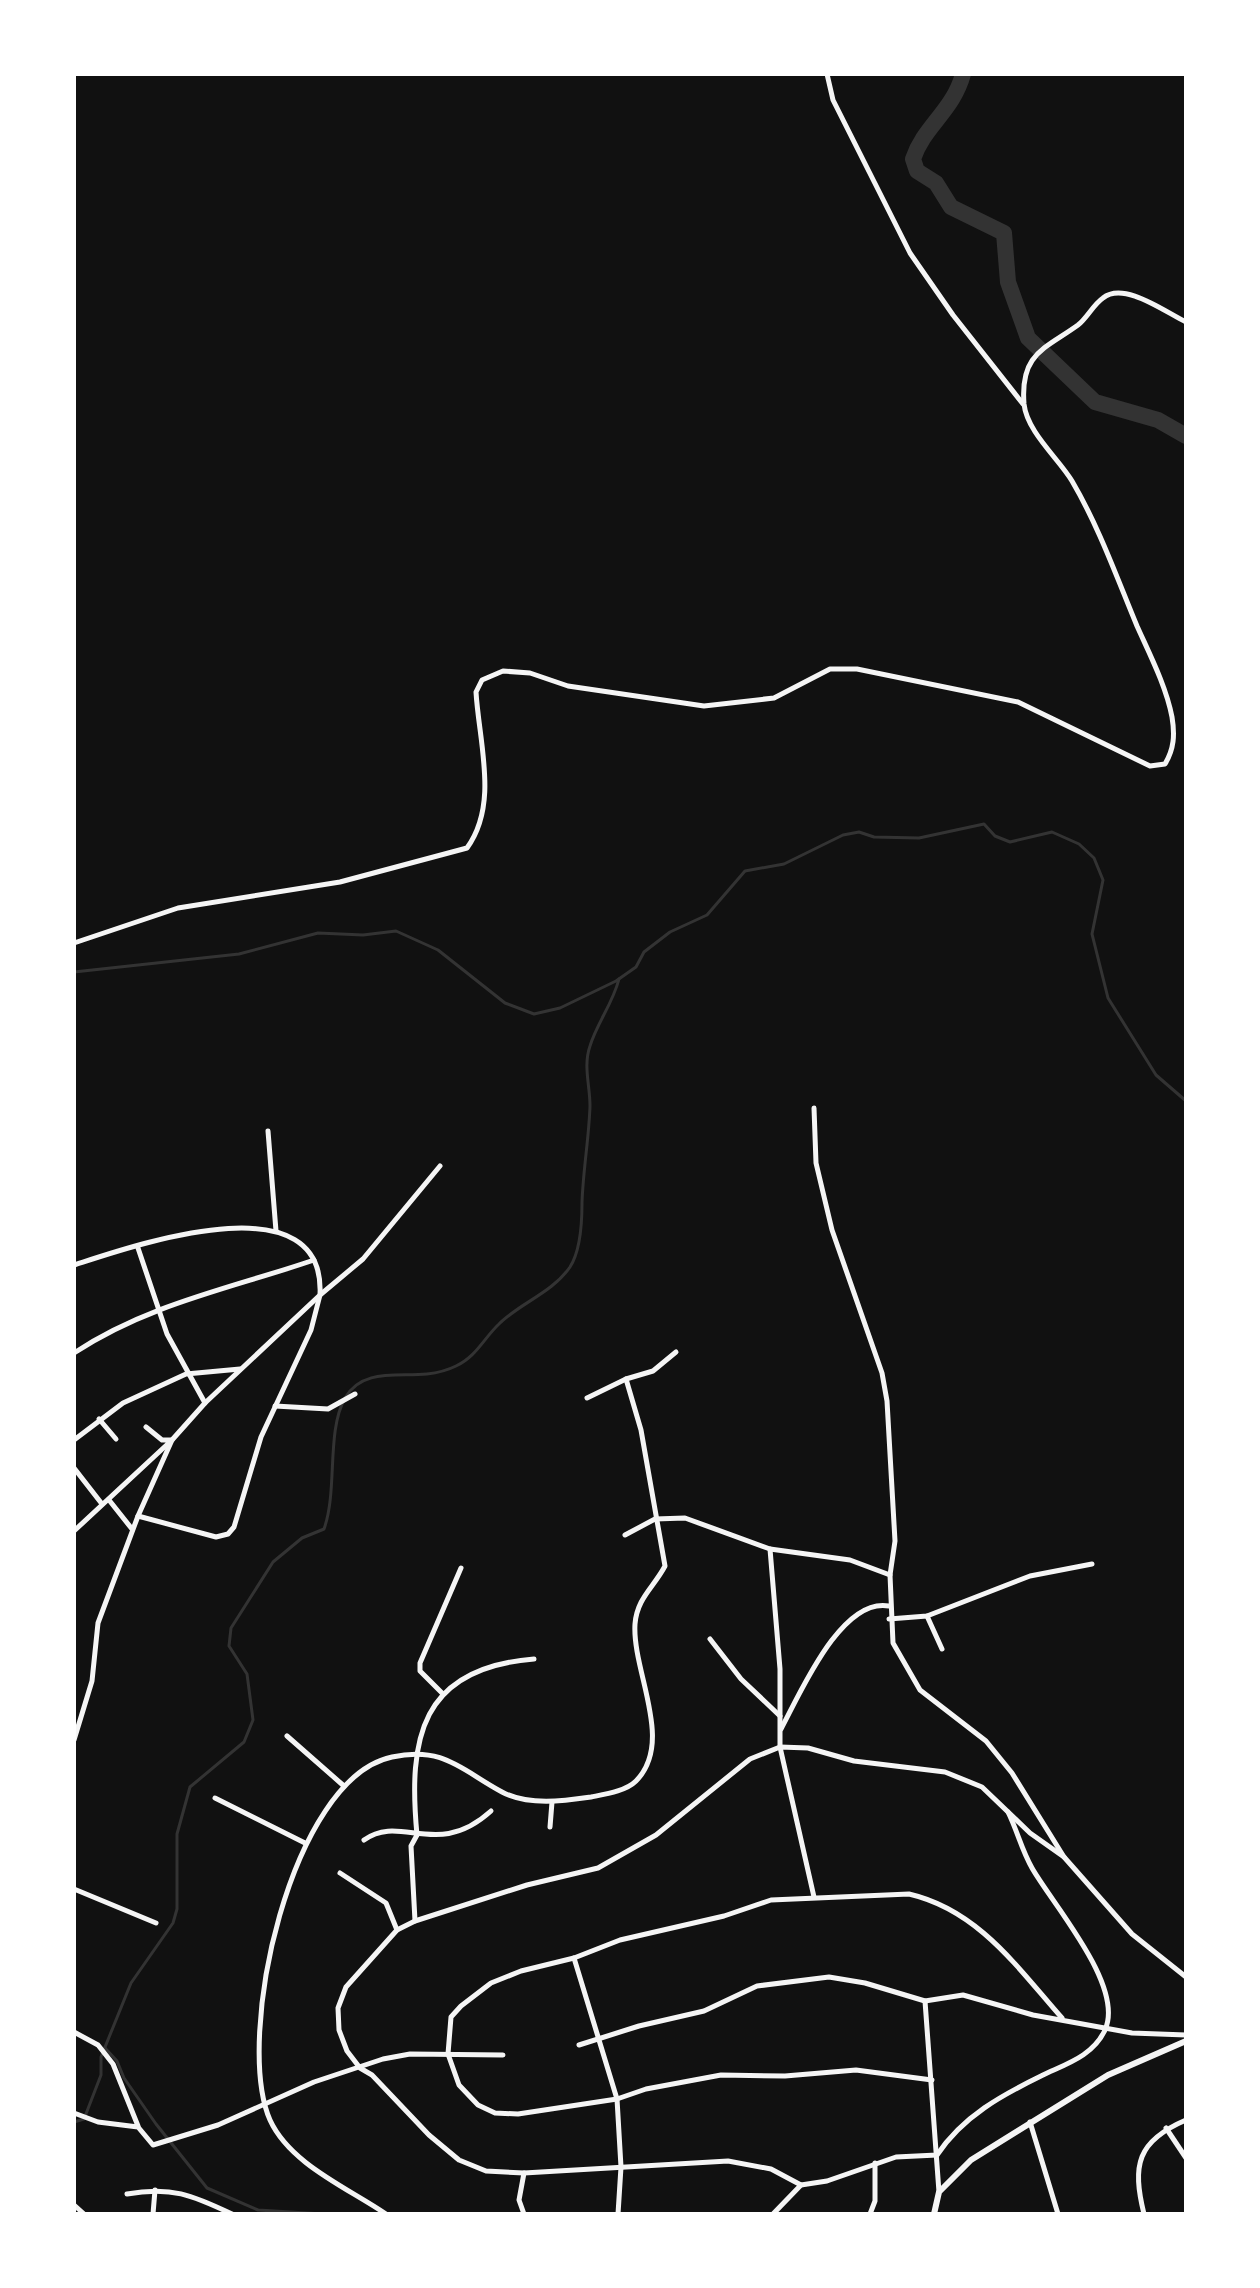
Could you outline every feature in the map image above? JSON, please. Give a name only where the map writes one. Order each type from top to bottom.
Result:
[{"type":"street","points":[[75,940],[178,908],[340,882],[467,848],[479,831],[486,799],[476,692],[482,680],[503,671],[530,673],[568,686],[704,706],[774,698],[830,669],[857,669],[1018,702],[1150,766],[1165,764],[1172,752],[1174,735],[1161,684],[1096,529],[1072,482],[1024,406],[953,315],[910,253],[833,100],[827,74]]},
{"type":"street","points":[[1024,406],[1026,377],[1034,356],[1046,343],[1079,324],[1104,297],[1116,292],[1129,294],[1186,322]]},
{"type":"street","points":[[814,1108],[816,1163],[832,1230],[882,1373],[887,1401],[895,1541],[889,1606],[893,1643],[920,1690],[986,1741],[1012,1773],[1064,1857],[1132,1934],[1186,1977]]},
{"type":"street","points":[[268,1131],[276,1231]]},
{"type":"street","points":[[74,1531],[172,1440],[241,1369],[363,1259],[440,1166]]},
{"type":"street","points":[[74,1265],[209,1230],[239,1227],[276,1231],[306,1249],[321,1273],[320,1295],[311,1330],[261,1437],[234,1527],[228,1534],[208,1536],[138,1516]]},
{"type":"street","points":[[138,1248],[161,1307],[167,1334],[186,1374],[205,1403]]},
{"type":"street","points":[[74,1353],[103,1334],[161,1307],[314,1260]]},
{"type":"street","points":[[587,1398],[626,1379],[653,1371],[676,1352]]},
{"type":"street","points":[[74,1440],[99,1419],[186,1374],[241,1369]]},
{"type":"street","points":[[386,2214],[306,2162],[284,2141],[265,2104],[260,2060],[264,1998],[283,1910],[305,1843],[315,1823],[360,1769],[378,1760],[414,1753],[449,1760],[474,1772],[504,1793],[552,1802],[610,1794],[635,1783],[648,1764],[653,1741],[649,1702],[636,1662],[635,1622],[643,1594],[665,1566],[641,1430],[626,1379]]},
{"type":"street","points":[[275,1406],[328,1409],[355,1394]]},
{"type":"street","points":[[99,1419],[116,1439]]},
{"type":"street","points":[[146,1427],[162,1440],[172,1440]]},
{"type":"street","points":[[74,1740],[92,1681],[98,1623],[138,1516],[172,1440]]},
{"type":"street","points":[[74,1468],[102,1504]]},
{"type":"street","points":[[108,1499],[133,1530]]},
{"type":"street","points":[[625,1535],[655,1519],[685,1518],[770,1549],[850,1560],[890,1575]]},
{"type":"street","points":[[770,1549],[780,1669],[780,1747],[806,1850],[814,1897]]},
{"type":"street","points":[[889,1619],[927,1616],[1030,1576],[1092,1564]]},
{"type":"street","points":[[442,1693],[420,1671],[420,1663],[461,1568]]},
{"type":"street","points":[[780,1730],[837,1634],[867,1608],[889,1606]]},
{"type":"street","points":[[927,1616],[942,1649]]},
{"type":"street","points":[[710,1639],[741,1679],[780,1717]]},
{"type":"street","points":[[415,1921],[411,1846],[417,1835],[414,1753],[442,1693],[499,1666],[534,1659]]},
{"type":"street","points":[[74,1717],[84,1708]]},
{"type":"street","points":[[287,1736],[344,1786]]},
{"type":"street","points":[[937,2155],[916,2154],[875,2163],[827,2181],[801,2185],[771,2169],[728,2161],[524,2173],[486,2171],[459,2160],[409,2115],[372,2075],[360,2068],[347,2051],[339,2030],[338,2008],[346,1987],[397,1930],[415,1921],[513,1889],[598,1868],[656,1835],[750,1759],[780,1747],[808,1748],[854,1761],[945,1772],[982,1787],[1030,1833],[1064,1857]]},
{"type":"street","points":[[215,1798],[305,1843]]},
{"type":"street","points":[[550,1827],[552,1802]]},
{"type":"street","points":[[937,2155],[948,2138],[993,2100],[1083,2056],[1098,2043],[1107,2027],[1109,2007],[1104,1987],[1078,1937],[1030,1863],[1005,1806]]},
{"type":"street","points":[[364,1840],[385,1832],[417,1835],[460,1833],[491,1811]]},
{"type":"street","points":[[340,1873],[386,1903],[397,1930]]},
{"type":"street","points":[[74,1889],[156,1923]]},
{"type":"street","points":[[932,2080],[856,2070],[785,2076],[721,2075],[646,2089],[617,2099],[518,2114],[495,2113],[478,2105],[459,2085],[448,2054],[451,2017],[491,1983],[574,1958],[620,1940],[724,1916],[771,1900],[909,1894],[931,1899],[991,1935],[1062,2018]]},
{"type":"street","points":[[574,1958],[617,2099],[621,2167],[618,2214]]},
{"type":"street","points":[[579,2045],[639,2026],[704,2011],[757,1986],[792,1979],[841,1979],[925,2001],[963,1995],[1033,2015],[1132,2033],[1186,2038]]},
{"type":"street","points":[[925,2001],[939,2192],[934,2214]]},
{"type":"street","points":[[74,2032],[98,2045],[113,2064],[138,2127],[153,2145],[218,2125],[360,2068],[410,2054],[503,2055]]},
{"type":"street","points":[[939,2192],[971,2160],[1030,2122],[1108,2075],[1186,2038]]},
{"type":"street","points":[[77,2114],[89,2120],[138,2127]]},
{"type":"street","points":[[1144,2214],[1138,2166],[1147,2145],[1166,2128],[1186,2120]]},
{"type":"street","points":[[1030,2122],[1058,2214]]},
{"type":"street","points":[[1166,2128],[1186,2158]]},
{"type":"street","points":[[870,2214],[875,2201],[875,2163]]},
{"type":"street","points":[[524,2173],[519,2200],[524,2214]]},
{"type":"street","points":[[773,2214],[801,2185]]},
{"type":"street","points":[[153,2214],[155,2190]]},
{"type":"street","points":[[127,2194],[155,2190],[192,2196],[232,2214]]},
{"type":"street","points":[[74,2205],[84,2214]]},
{"type":"waterway","points":[[963,74],[953,98],[918,147],[913,159],[917,171],[936,183],[951,207],[1004,233],[1008,282],[1028,338],[1095,402],[1158,420],[1186,436]]},
{"type":"waterway","points":[[74,972],[239,954],[318,933],[363,935],[396,931],[438,950],[505,1003],[534,1014],[560,1008],[616,981],[636,967],[644,952],[670,932],[707,915],[745,871],[784,864],[843,835],[859,832],[874,837],[919,838],[984,824],[995,836],[1010,842],[1052,832],[1079,844],[1094,858],[1103,880],[1092,934],[1108,998],[1156,1075],[1186,1101]]},
{"type":"waterway","points":[[74,2122],[84,2119],[101,2075],[101,2057],[131,1983],[173,1923],[177,1909],[177,1834],[190,1787],[244,1742],[253,1720],[247,1674],[229,1646],[231,1628],[273,1562],[302,1538],[324,1529],[331,1497],[336,1427],[345,1398],[352,1388],[371,1378],[431,1374],[463,1362],[507,1317],[563,1276],[574,1260],[581,1228],[589,1118],[588,1053],[619,979]]},
{"type":"waterway","points":[[105,2048],[117,2061],[124,2078],[156,2124],[207,2188],[258,2210],[323,2214]]}]
